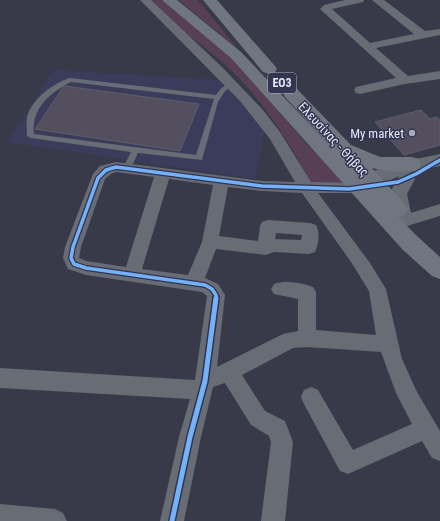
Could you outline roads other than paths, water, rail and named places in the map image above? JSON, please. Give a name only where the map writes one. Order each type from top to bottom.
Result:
[{"type":"main road","name":"Ελευσίνας - Θήβας","points":[[169,0],[222,42],[404,217],[440,262]]},
{"type":"main road","name":"Ελευσίνας - Θήβας","points":[[210,0],[263,64],[338,142],[410,243],[440,270]]},
{"type":"main road","points":[[338,142],[352,152],[375,163],[409,172]]},
{"type":"street","points":[[145,0],[202,54],[258,114],[278,141],[306,188],[378,290],[388,344],[395,367],[426,429],[440,450]]},
{"type":"street","points":[[359,0],[325,9],[405,80]]},
{"type":"street","points":[[377,0],[423,35]]},
{"type":"street","points":[[367,46],[440,32]]},
{"type":"street","points":[[360,90],[405,80],[440,75]]},
{"type":"street","points":[[172,521],[190,437],[204,385],[216,295],[212,289],[205,285],[86,268],[74,264],[71,258],[73,247],[98,178],[102,171],[108,168],[127,168],[262,186],[349,189],[409,172],[439,160]]},
{"type":"street","points":[[409,172],[398,194],[404,217],[440,210]]},
{"type":"street","points":[[132,275],[163,173]]},
{"type":"street","points":[[194,283],[212,236],[221,181]]},
{"type":"street","points":[[212,236],[266,242]]},
{"type":"street","points":[[280,289],[308,292],[307,338]]},
{"type":"street","points":[[0,378],[204,385],[290,340],[307,338],[388,344]]},
{"type":"street","points":[[229,372],[258,418],[277,429],[282,442],[273,521]]},
{"type":"street","points":[[311,397],[348,463],[426,429]]},
{"type":"street","points":[[0,516],[55,521]]},
{"type":"lane","points":[[218,97],[70,80],[46,94],[40,100],[31,114],[29,121],[31,136],[199,158],[218,97],[222,90],[231,85]]},
{"type":"lane","points":[[127,168],[136,149]]},
{"type":"place","name":"My market","points":[[412,133]]}]
